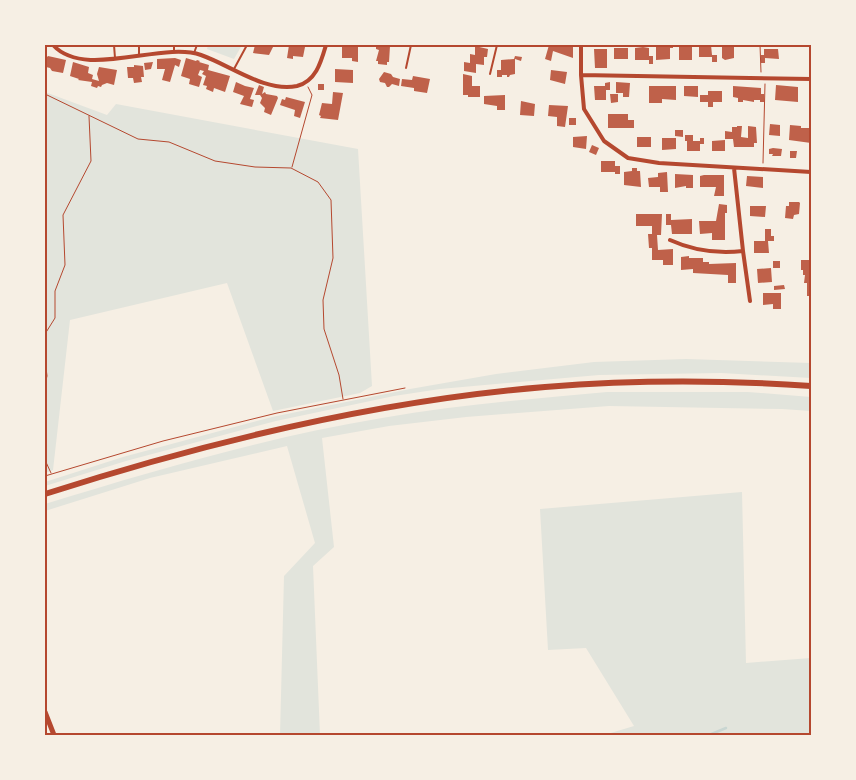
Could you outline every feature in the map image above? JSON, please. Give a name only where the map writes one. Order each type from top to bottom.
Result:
[{"type":"main road","points":[[45,494],[195,450],[294,425],[394,406],[486,393],[546,387],[661,383],[752,383],[811,386]]},
{"type":"street","points":[[53,45],[61,53],[72,56],[115,60],[174,52],[194,53],[273,86],[294,86],[306,83],[314,75],[322,61],[326,45]]},
{"type":"street","points":[[581,45],[584,109],[604,141],[628,158],[658,163],[811,172]]},
{"type":"street","points":[[581,75],[811,79]]},
{"type":"street","points":[[734,168],[750,301]]},
{"type":"street","points":[[670,240],[704,251],[723,253],[743,251]]},
{"type":"street","points":[[45,712],[54,735]]},
{"type":"lane","points":[[114,45],[115,60]]},
{"type":"lane","points":[[139,45],[139,56]]},
{"type":"lane","points":[[174,45],[174,52]]},
{"type":"lane","points":[[194,53],[197,45]]},
{"type":"lane","points":[[234,70],[247,45]]},
{"type":"lane","points":[[406,68],[411,45]]},
{"type":"lane","points":[[490,74],[497,45]]},
{"type":"path","points":[[760,45],[760,71],[765,78],[762,169]]},
{"type":"path","points":[[292,168],[312,95],[306,83]]},
{"type":"path","points":[[45,94],[138,139],[169,142],[215,161],[255,167],[292,168],[318,182],[331,200],[333,258],[323,300],[324,329],[339,375],[343,399]]},
{"type":"path","points":[[45,334],[55,318],[55,291],[65,265],[63,215],[91,161],[89,115]]},
{"type":"path","points":[[45,360],[47,376],[45,384]]},
{"type":"path","points":[[45,476],[163,441],[277,413],[405,388]]},
{"type":"path","points":[[45,460],[52,474]]},
{"type":"shaded area","points":[[208,45],[242,45],[234,59],[207,49]]},
{"type":"shaded area","points":[[45,92],[107,115],[116,104],[358,149],[372,386],[360,393],[273,411],[227,283],[70,320],[53,470],[45,473]]},
{"type":"shaded area","points":[[686,359],[811,363],[811,378],[721,373],[599,375],[440,389],[394,396],[276,421],[126,461],[45,486],[45,482],[123,457],[272,417],[410,389],[496,374],[594,362]]},
{"type":"shaded area","points":[[607,392],[748,392],[811,397],[811,411],[609,406],[466,417],[389,426],[322,438],[334,547],[313,566],[320,735],[280,735],[284,576],[315,543],[287,446],[150,478],[45,511],[45,504],[86,491],[212,455],[339,426],[438,409]]},
{"type":"shaded area","points":[[742,492],[746,663],[811,658],[811,735],[604,735],[634,726],[586,648],[548,650],[540,509]]},
{"type":"building","points":[[255,45],[274,45],[269,55],[253,53]]},
{"type":"building","points":[[289,45],[305,47],[303,57],[293,56],[293,59],[287,58]]},
{"type":"building","points":[[342,45],[358,45],[358,62],[352,61],[352,58],[342,58]]},
{"type":"building","points":[[376,45],[390,46],[389,62],[387,62],[387,65],[378,64],[378,61],[376,61],[379,50],[376,49]]},
{"type":"building","points":[[549,45],[573,45],[573,58],[553,51],[551,61],[545,59]]},
{"type":"building","points":[[656,45],[673,45],[673,48],[670,48],[670,59],[656,60]]},
{"type":"building","points":[[689,45],[692,45],[692,60],[679,60],[679,47],[689,47]]},
{"type":"building","points":[[711,45],[712,55],[717,55],[717,62],[712,62],[712,57],[699,57],[699,46]]},
{"type":"building","points":[[734,45],[734,58],[725,60],[722,58],[722,46]]},
{"type":"building","points":[[475,46],[488,49],[487,57],[484,57],[484,65],[476,64],[476,73],[464,71],[464,62],[470,63],[470,54],[475,55]]},
{"type":"building","points":[[614,48],[628,48],[628,59],[614,59]]},
{"type":"building","points":[[635,48],[649,48],[649,56],[653,56],[653,64],[649,64],[649,60],[635,60]]},
{"type":"building","points":[[594,49],[607,49],[607,68],[595,68]]},
{"type":"building","points":[[764,49],[778,49],[779,59],[765,58],[765,63],[761,63],[761,55],[764,55]]},
{"type":"building","points":[[48,56],[66,60],[63,73],[52,71],[46,67],[45,59]]},
{"type":"building","points":[[515,56],[522,57],[521,61],[515,59],[515,74],[509,77],[502,75],[502,77],[497,77],[497,70],[501,70],[501,60],[514,59]]},
{"type":"building","points":[[175,58],[181,60],[179,67],[175,65],[170,82],[162,80],[165,69],[157,69],[157,59]]},
{"type":"building","points":[[186,58],[209,65],[208,70],[230,76],[225,92],[214,88],[213,92],[206,89],[207,86],[203,85],[206,76],[202,74],[204,71],[200,70],[198,75],[202,77],[199,87],[189,84],[190,79],[181,76]]},
{"type":"building","points":[[73,62],[89,67],[88,73],[93,75],[92,79],[99,81],[97,74],[99,67],[117,70],[114,85],[107,83],[97,88],[91,86],[92,82],[78,80],[70,76]]},
{"type":"building","points":[[153,62],[151,69],[145,70],[144,63]]},
{"type":"building","points":[[134,65],[143,66],[144,77],[141,77],[142,82],[134,83],[133,78],[128,78],[127,67],[134,67]]},
{"type":"building","points":[[335,69],[353,70],[353,83],[335,82]]},
{"type":"building","points":[[551,70],[567,72],[565,84],[550,80]]},
{"type":"building","points":[[384,72],[400,79],[399,86],[392,84],[387,87],[385,83],[380,82],[379,79]]},
{"type":"building","points":[[463,74],[472,76],[472,86],[480,86],[480,97],[463,95]]},
{"type":"building","points":[[413,76],[430,79],[427,93],[401,86],[402,79],[412,80]]},
{"type":"building","points":[[236,82],[254,88],[250,99],[254,100],[252,107],[240,104],[244,96],[233,92]]},
{"type":"building","points":[[610,82],[610,90],[606,90],[606,100],[595,100],[594,86],[605,86],[605,83]]},
{"type":"building","points":[[616,82],[630,83],[629,97],[623,97],[623,93],[616,93]]},
{"type":"building","points":[[318,84],[324,84],[324,90],[318,90]]},
{"type":"building","points":[[259,85],[264,87],[262,94],[265,92],[278,98],[271,115],[264,112],[265,108],[260,103],[262,98],[260,95],[255,95]]},
{"type":"building","points":[[776,85],[798,87],[798,102],[775,100]]},
{"type":"building","points":[[649,86],[676,86],[676,100],[662,99],[662,103],[649,103]]},
{"type":"building","points":[[684,86],[698,86],[698,97],[684,96]]},
{"type":"building","points":[[733,86],[761,88],[761,94],[764,94],[764,102],[760,102],[760,100],[754,100],[754,102],[743,100],[743,102],[738,102],[738,98],[733,97]]},
{"type":"building","points":[[708,91],[722,91],[722,102],[713,102],[713,107],[708,107],[708,102],[700,102],[700,95],[708,95]]},
{"type":"building","points":[[333,92],[343,93],[338,120],[320,118],[322,103],[332,104]]},
{"type":"building","points":[[610,94],[618,94],[618,102],[611,103]]},
{"type":"building","points":[[505,95],[505,110],[497,110],[497,106],[484,104],[484,96]]},
{"type":"building","points":[[286,97],[305,102],[300,118],[294,116],[295,110],[280,105],[282,99],[285,100]]},
{"type":"building","points":[[521,101],[535,104],[534,116],[520,115]]},
{"type":"building","points":[[549,105],[568,106],[565,127],[557,126],[557,117],[548,116]]},
{"type":"building","points":[[608,114],[628,114],[628,120],[634,120],[634,128],[608,128]]},
{"type":"building","points":[[569,118],[576,118],[576,125],[569,125]]},
{"type":"building","points":[[770,124],[780,125],[780,136],[769,135]]},
{"type":"building","points":[[790,125],[811,128],[811,143],[789,140]]},
{"type":"building","points":[[742,126],[741,137],[748,138],[748,126],[756,127],[757,143],[754,143],[754,147],[734,147],[733,139],[725,139],[725,131],[732,132],[732,127]]},
{"type":"building","points":[[675,130],[683,130],[683,137],[675,136]]},
{"type":"building","points":[[685,135],[693,135],[693,141],[700,141],[700,138],[704,138],[704,144],[700,144],[700,151],[687,151]]},
{"type":"building","points":[[587,136],[586,149],[573,147],[573,137]]},
{"type":"building","points":[[637,137],[651,137],[651,147],[637,147]]},
{"type":"building","points":[[662,138],[676,138],[676,149],[662,150]]},
{"type":"building","points":[[725,140],[725,151],[712,151],[712,141]]},
{"type":"building","points":[[592,145],[599,148],[596,155],[589,152]]},
{"type":"building","points":[[769,149],[782,149],[781,156],[769,154]]},
{"type":"building","points":[[790,151],[797,151],[796,158],[790,158]]},
{"type":"building","points":[[601,161],[615,161],[615,166],[620,166],[620,174],[601,172]]},
{"type":"building","points":[[632,168],[637,168],[637,171],[640,171],[641,187],[624,185],[624,172],[632,171]]},
{"type":"building","points":[[667,172],[668,192],[660,192],[660,187],[649,187],[648,178],[658,177],[658,173]]},
{"type":"building","points":[[675,174],[693,175],[693,188],[686,188],[686,186],[675,188]]},
{"type":"building","points":[[724,175],[724,196],[714,196],[716,187],[700,187],[700,176]]},
{"type":"building","points":[[747,176],[763,177],[763,188],[746,186]]},
{"type":"building","points":[[789,202],[800,203],[799,214],[794,215],[793,219],[785,218],[786,206],[789,206]]},
{"type":"building","points":[[719,204],[727,205],[727,213],[725,213],[725,240],[712,240],[712,233],[700,234],[699,221],[716,221]]},
{"type":"building","points":[[750,206],[766,206],[765,217],[750,216]]},
{"type":"building","points":[[636,214],[662,214],[661,235],[657,235],[658,250],[673,249],[673,265],[663,265],[663,260],[652,260],[652,248],[649,248],[648,234],[652,234],[652,226],[636,226]]},
{"type":"building","points":[[666,214],[671,214],[671,220],[692,219],[692,234],[672,234],[671,225],[666,225]]},
{"type":"building","points":[[765,229],[771,229],[771,236],[774,236],[774,241],[768,241],[769,253],[754,253],[754,241],[765,241]]},
{"type":"building","points":[[689,256],[689,258],[703,258],[703,262],[709,262],[709,264],[736,263],[736,283],[728,283],[728,275],[693,273],[693,269],[681,270],[681,257]]},
{"type":"building","points":[[801,260],[811,260],[811,296],[807,296],[807,283],[804,283],[805,275],[803,275],[803,270],[801,270]]},
{"type":"building","points":[[773,261],[780,261],[780,268],[773,268]]},
{"type":"building","points":[[771,268],[772,282],[758,283],[757,269]]},
{"type":"building","points":[[784,285],[785,289],[774,290],[774,286]]},
{"type":"building","points":[[763,293],[781,293],[781,309],[773,309],[773,304],[763,305]]},
{"type":"waterway","points":[[709,735],[726,728]]}]
